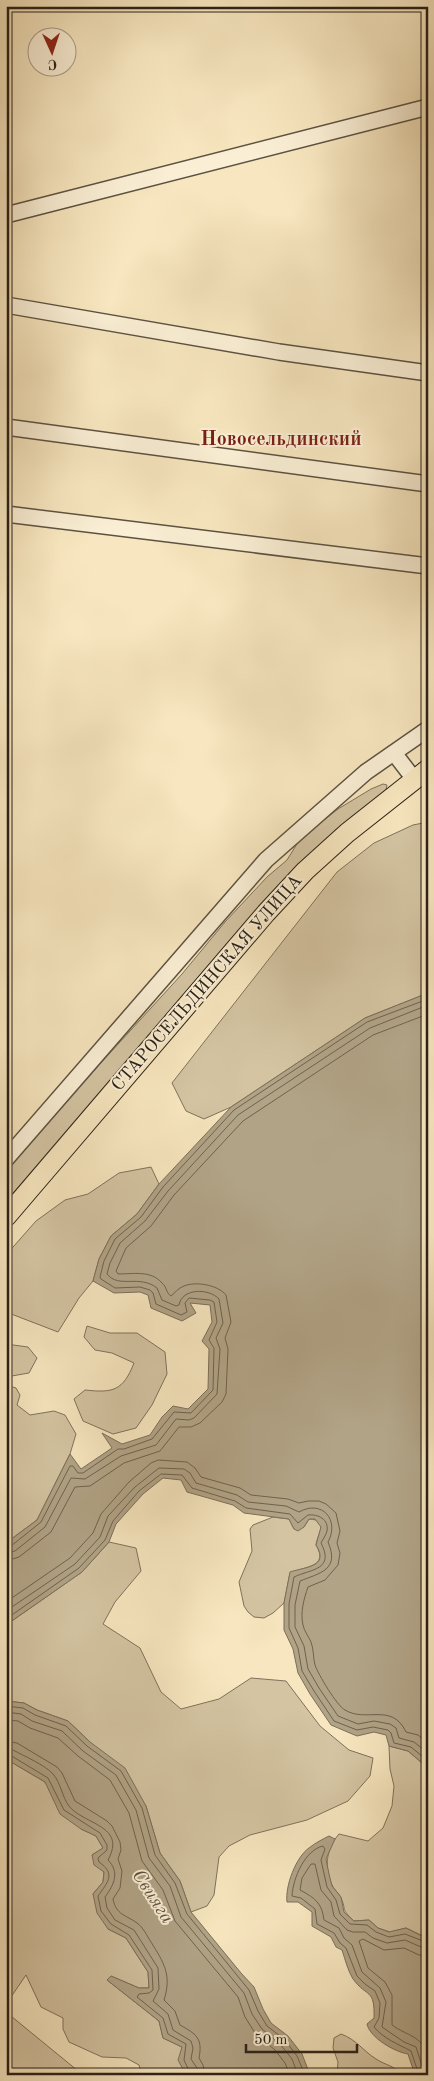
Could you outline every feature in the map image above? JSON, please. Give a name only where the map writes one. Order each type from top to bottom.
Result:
[{"type":"main road","name":"СТАРОСЕЛЬДИНСКАЯ УЛИЦА","points":[[6,1217],[272,906],[312,865],[421,774]]},
{"type":"street","points":[[6,216],[428,107]]},
{"type":"street","points":[[6,305],[278,352],[428,374]]},
{"type":"street","points":[[6,427],[428,484]]},
{"type":"street","points":[[6,514],[428,566]]},
{"type":"street","points":[[6,1160],[266,860],[366,772],[428,729]]},
{"type":"street","points":[[394,753],[421,774]]},
{"type":"shaded area","points":[[383,784],[387,785],[386,790],[61,1140],[6,1202],[6,1171],[182,974],[225,922],[267,877],[287,860],[300,839],[338,809]]},
{"type":"shaded area","points":[[428,822],[428,993],[365,1018],[231,1107],[204,1119],[186,1111],[172,1083],[337,872],[374,843],[413,825]]},
{"type":"shaded area","points":[[151,1167],[159,1184],[137,1214],[111,1236],[99,1259],[93,1281],[79,1298],[58,1332],[6,1312],[6,1255],[36,1221],[65,1200],[88,1194],[119,1173]]},
{"type":"shaded area","points":[[87,1326],[110,1333],[137,1333],[165,1352],[167,1374],[152,1405],[136,1428],[113,1434],[83,1421],[74,1399],[85,1390],[103,1391],[121,1385],[134,1363],[112,1353],[95,1350],[84,1337]]},
{"type":"shaded area","points":[[6,1344],[28,1347],[37,1358],[29,1373],[6,1377]]},
{"type":"shaded area","points":[[6,1385],[16,1388],[20,1395],[17,1405],[30,1415],[54,1411],[65,1415],[76,1434],[70,1454],[37,1520],[6,1543]]},
{"type":"shaded area","points":[[273,1517],[289,1519],[294,1529],[304,1527],[309,1519],[319,1522],[321,1528],[316,1545],[320,1558],[314,1565],[290,1573],[284,1603],[273,1613],[264,1618],[254,1617],[244,1606],[239,1582],[252,1551],[250,1529],[253,1525]]},
{"type":"shaded area","points":[[109,1542],[136,1548],[141,1571],[115,1602],[103,1624],[140,1648],[161,1692],[181,1709],[219,1699],[251,1678],[286,1681],[320,1726],[349,1750],[373,1758],[370,1776],[348,1801],[307,1820],[250,1835],[229,1846],[219,1857],[214,1895],[207,1906],[191,1912],[180,1881],[160,1853],[146,1806],[90,1742],[68,1721],[37,1710],[24,1703],[6,1701],[6,1625],[82,1572]]},
{"type":"shaded area","points":[[389,1746],[408,1751],[428,1768],[428,1934],[425,1937],[406,1928],[390,1932],[378,1928],[369,1920],[354,1921],[345,1911],[343,1902],[329,1878],[327,1865],[329,1852],[339,1834],[368,1841],[383,1828],[392,1806],[394,1786],[390,1769]]},
{"type":"shaded area","points":[[6,1759],[45,1782],[81,1829],[96,1836],[103,1848],[92,1855],[104,1872],[103,1882],[93,1894],[108,1929],[126,1938],[148,1972],[149,1988],[139,1988],[111,1976],[107,1980],[159,2021],[163,2038],[182,2047],[184,2071],[189,2075],[142,2075],[139,2065],[126,2058],[102,2057],[69,2042],[63,2029],[63,2018],[41,2007],[26,1975],[11,1997],[6,1991]]},
{"type":"shaded area","points":[[6,2012],[83,2075],[6,2075]]},
{"type":"shaded area","points":[[341,2034],[351,2039],[371,2056],[403,2075],[337,2075],[338,2062],[333,2048],[334,2038]]},
{"type":"water","points":[[428,993],[428,1768],[408,1751],[389,1746],[386,1735],[374,1732],[357,1736],[331,1725],[298,1673],[293,1649],[284,1630],[284,1603],[290,1572],[314,1565],[320,1558],[320,1552],[316,1545],[321,1527],[315,1519],[309,1519],[304,1527],[298,1531],[294,1529],[289,1519],[244,1513],[233,1505],[187,1492],[181,1480],[163,1478],[143,1494],[116,1524],[109,1542],[82,1572],[6,1625],[6,1543],[37,1520],[70,1454],[81,1469],[112,1448],[102,1433],[122,1444],[150,1435],[162,1417],[173,1406],[188,1409],[208,1389],[209,1349],[202,1341],[212,1322],[210,1305],[190,1303],[196,1313],[182,1321],[151,1308],[148,1295],[140,1292],[114,1293],[93,1281],[99,1259],[111,1236],[137,1214],[159,1184],[231,1107],[365,1018]]},
{"type":"water","name":"Свияга","points":[[6,1701],[24,1703],[37,1710],[68,1721],[90,1742],[125,1768],[146,1806],[160,1853],[180,1881],[191,1912],[254,1987],[271,2023],[288,2036],[302,2054],[309,2072],[313,2075],[189,2075],[184,2071],[178,2060],[182,2047],[163,2038],[159,2021],[107,1980],[111,1976],[139,1988],[149,1988],[148,1972],[126,1938],[108,1929],[97,1913],[93,1894],[103,1882],[104,1872],[94,1865],[92,1855],[103,1848],[96,1836],[81,1829],[60,1814],[45,1782],[6,1759]]},
{"type":"water","points":[[329,1836],[335,1839],[326,1859],[332,1886],[341,1897],[344,1912],[354,1921],[369,1920],[378,1928],[389,1932],[406,1928],[424,1937],[428,1934],[428,2075],[415,2075],[408,2054],[390,2047],[373,2034],[367,2024],[374,2018],[373,2002],[369,1994],[353,1979],[342,1950],[336,1947],[331,1937],[312,1926],[312,1912],[298,1902],[287,1902],[292,1872],[300,1858],[311,1846]]},
{"type":"district","name":"Новосельдинский","points":[[281,440]]}]
